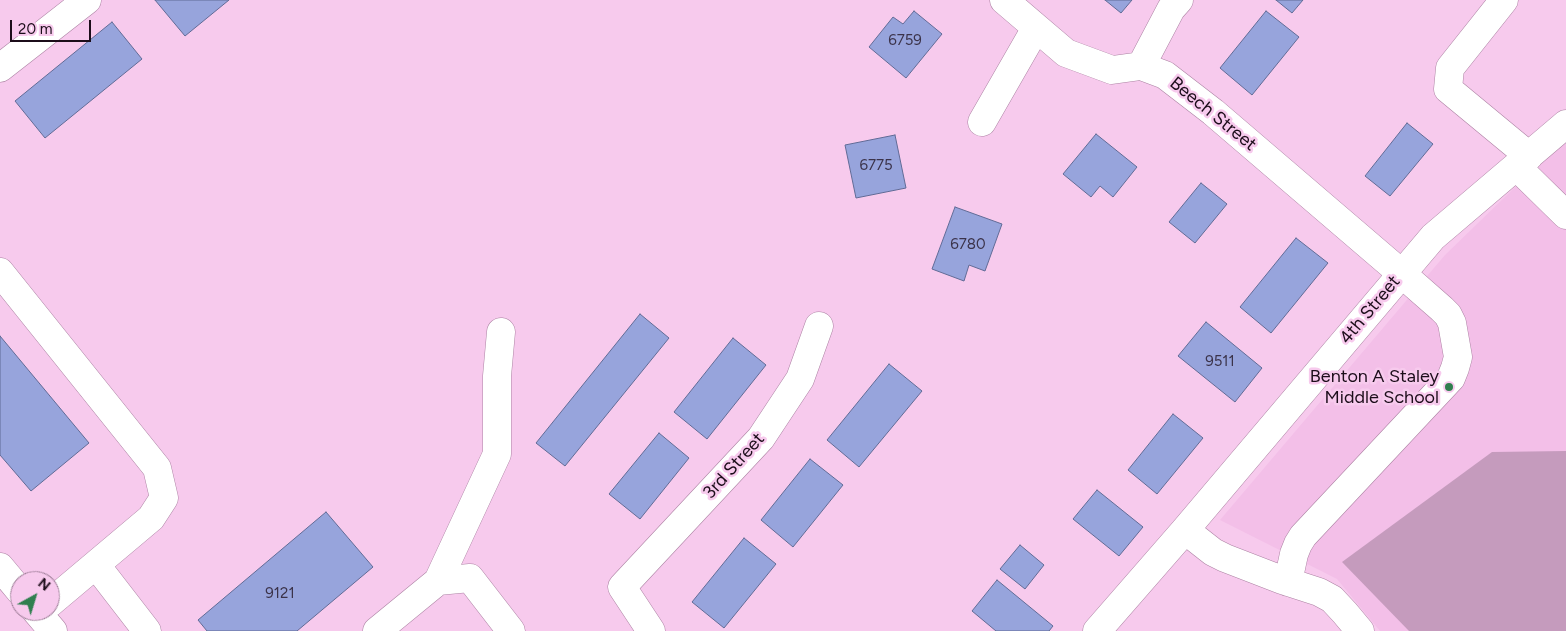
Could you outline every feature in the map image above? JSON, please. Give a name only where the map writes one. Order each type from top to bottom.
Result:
[{"type":"street","points":[[0,68],[87,0]]},
{"type":"street","name":"Beech Street","points":[[1004,0],[1066,53],[1112,70],[1141,66],[1165,75],[1213,112],[1402,273],[1448,315],[1452,323],[1458,357],[1451,378],[1303,536],[1294,554],[1288,582]]},
{"type":"street","points":[[1141,66],[1171,9],[1179,0]]},
{"type":"street","points":[[1504,0],[1450,68],[1448,89],[1523,162],[1566,215]]},
{"type":"street","points":[[982,122],[1036,28]]},
{"type":"street","name":"4th Street","points":[[1097,631],[1433,237],[1566,124]]},
{"type":"street","points":[[0,272],[157,468],[164,498],[151,518],[96,565],[60,602]]},
{"type":"street","name":"3rd Street","points":[[651,631],[622,587],[761,438],[800,379],[819,326]]},
{"type":"street","points":[[377,631],[438,581],[498,454],[497,376],[501,332]]},
{"type":"street","points":[[1185,530],[1213,552],[1242,565],[1332,598],[1360,631]]},
{"type":"street","points":[[96,565],[147,631]]},
{"type":"street","points":[[0,567],[10,579]]},
{"type":"street","points":[[438,581],[470,578],[511,631]]},
{"type":"shaded area","name":"Benton A Staley Middle School","points":[[1566,141],[1566,631],[1380,631],[1337,579],[1220,520],[1445,255],[1542,161]]},
{"type":"shaded area","points":[[1566,451],[1566,631],[1409,631],[1342,562],[1492,452]]},
{"type":"building","points":[[155,0],[229,0],[185,36]]},
{"type":"building","points":[[1105,0],[1132,0],[1121,13]]},
{"type":"building","points":[[1276,0],[1303,0],[1292,13]]},
{"type":"building","points":[[914,11],[942,34],[906,78],[869,47],[893,17],[903,24]]},
{"type":"building","points":[[1266,11],[1299,37],[1252,95],[1220,68]]},
{"type":"building","points":[[112,22],[142,59],[45,138],[15,101]]},
{"type":"building","points":[[1407,123],[1433,144],[1390,196],[1365,176]]},
{"type":"building","points":[[1096,134],[1137,167],[1113,197],[1100,186],[1091,197],[1063,174]]},
{"type":"building","points":[[895,135],[906,188],[856,198],[845,145]]},
{"type":"building","points":[[1201,183],[1227,204],[1195,243],[1169,222]]},
{"type":"building","points":[[955,207],[1002,224],[985,271],[969,265],[964,281],[932,269]]},
{"type":"building","points":[[1296,238],[1328,263],[1271,333],[1240,307]]},
{"type":"building","points":[[640,314],[669,338],[565,466],[536,443]]},
{"type":"building","points":[[1206,322],[1262,368],[1235,402],[1178,356]]},
{"type":"building","points":[[0,336],[89,443],[31,491],[0,455]]},
{"type":"building","points":[[733,338],[766,365],[707,439],[674,412]]},
{"type":"building","points":[[889,364],[922,391],[859,467],[827,440]]},
{"type":"building","points":[[1173,414],[1203,438],[1157,494],[1128,470]]},
{"type":"building","points":[[659,433],[689,458],[640,519],[609,494]]},
{"type":"building","points":[[810,459],[843,485],[793,547],[761,520]]},
{"type":"building","points":[[1097,490],[1143,527],[1119,556],[1073,519]]},
{"type":"building","points":[[326,512],[373,567],[297,631],[207,631],[198,620]]},
{"type":"building","points":[[744,538],[776,564],[724,628],[692,602]]},
{"type":"building","points":[[1020,545],[1044,565],[1025,589],[1000,569]]},
{"type":"building","points":[[997,580],[1053,626],[1049,631],[996,631],[972,611]]},
{"type":"place","name":"Benton A Staley Middle School","points":[[1449,387]]}]
